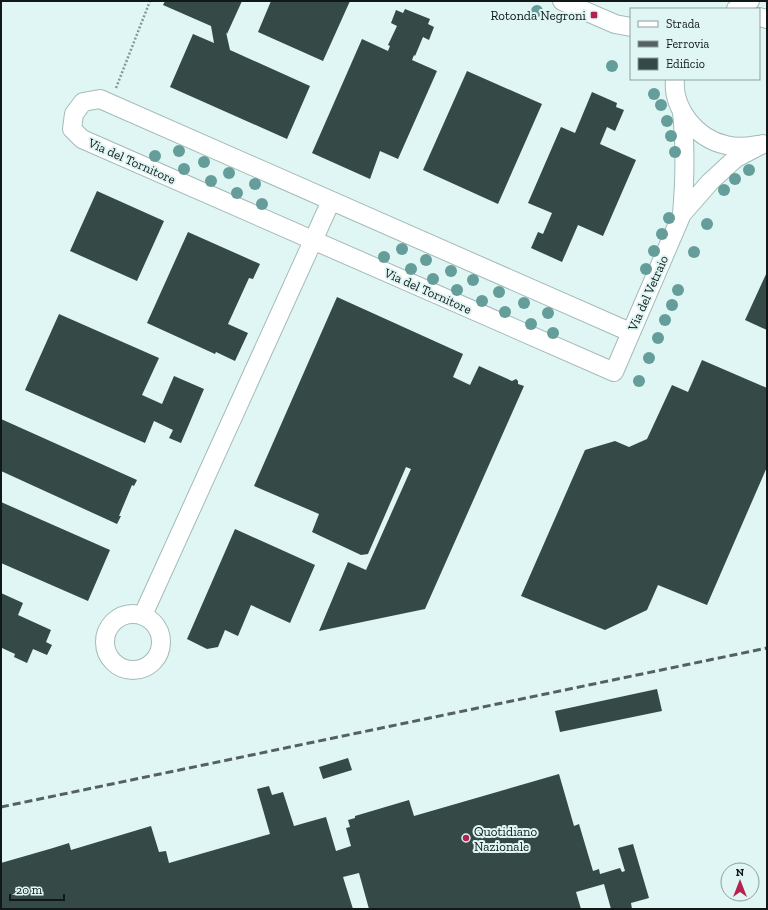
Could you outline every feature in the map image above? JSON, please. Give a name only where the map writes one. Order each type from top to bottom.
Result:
[{"type":"street","points":[[562,1],[623,26],[630,37]]},
{"type":"street","points":[[738,8],[750,1]]},
{"type":"street","points":[[673,81],[676,98],[682,111],[693,127],[708,138],[725,145],[744,147],[765,143]]},
{"type":"street","name":"Via del Tornitore","points":[[614,372],[82,140],[72,129],[74,114],[83,102],[100,99],[630,332]]},
{"type":"street","points":[[682,111],[685,140],[685,174],[682,214]]},
{"type":"street","points":[[682,214],[710,182],[736,158],[765,143]]},
{"type":"street","points":[[143,615],[331,201]]},
{"type":"street","name":"Via del Vetraio","points":[[614,372],[682,214]]},
{"type":"path","points":[[109,103],[150,1]]},
{"type":"building","points":[[165,1],[242,1],[227,34],[226,32],[230,50],[310,86],[287,139],[170,87],[193,34],[214,43],[211,26],[163,5]]},
{"type":"building","points":[[271,1],[350,1],[323,61],[258,32]]},
{"type":"building","points":[[405,9],[430,19],[428,24],[434,27],[429,40],[423,37],[412,60],[437,71],[398,159],[380,151],[370,179],[312,153],[362,39],[388,51],[390,46],[388,45],[397,26],[391,23],[396,10],[403,13]]},
{"type":"building","points":[[467,71],[542,104],[498,204],[423,170]]},
{"type":"building","points":[[592,92],[617,103],[616,107],[624,110],[615,131],[607,127],[600,144],[636,160],[603,236],[578,225],[562,262],[531,248],[538,232],[543,234],[552,213],[528,203],[561,127],[575,133]]},
{"type":"building","points":[[97,191],[164,221],[137,281],[70,251]]},
{"type":"building","points":[[188,232],[260,264],[253,279],[249,278],[228,324],[248,333],[235,361],[216,352],[215,354],[147,323]]},
{"type":"building","points":[[767,272],[767,330],[745,320]]},
{"type":"building","points":[[337,297],[463,354],[453,377],[470,385],[479,366],[512,381],[516,379],[518,384],[524,386],[425,609],[319,631],[348,562],[366,570],[411,469],[406,467],[368,554],[361,555],[312,532],[319,514],[254,486]]},
{"type":"building","points":[[59,314],[159,358],[142,395],[162,404],[174,376],[204,389],[181,443],[169,438],[173,430],[154,421],[145,443],[25,390]]},
{"type":"building","points":[[702,360],[767,388],[767,467],[707,605],[658,585],[647,610],[605,630],[521,596],[585,450],[615,441],[629,447],[647,439],[672,385],[688,392]]},
{"type":"building","points":[[1,419],[137,480],[134,486],[132,485],[117,524],[1,471]]},
{"type":"building","points":[[1,502],[110,550],[88,601],[1,563]]},
{"type":"building","points":[[235,529],[315,565],[290,623],[251,605],[238,636],[225,630],[218,647],[207,649],[187,639]]},
{"type":"building","points":[[1,593],[23,603],[18,615],[51,630],[46,642],[52,645],[47,655],[33,649],[27,663],[14,657],[15,654],[2,648],[1,652]]},
{"type":"building","points":[[657,689],[662,711],[560,732],[555,711]]},
{"type":"building","points":[[348,758],[352,770],[323,779],[319,767]]},
{"type":"building","name":"Quotidiano Nazionale","points":[[559,774],[574,826],[579,824],[593,871],[599,869],[600,874],[620,868],[622,872],[625,871],[618,848],[633,844],[649,898],[631,903],[632,909],[611,909],[604,884],[576,892],[581,909],[369,909],[359,873],[343,877],[353,909],[1,909],[1,863],[69,843],[71,850],[151,826],[159,852],[166,851],[169,863],[270,834],[257,789],[269,786],[272,795],[283,792],[294,826],[326,817],[336,851],[351,846],[346,828],[350,827],[348,820],[355,818],[355,816],[409,800],[414,816]]},
{"type":"railway","points":[[1,807],[767,648]]},
{"type":"place","name":"Rotonda Negroni","points":[[594,15]]},
{"type":"place","name":"Quotidiano Nazionale","points":[[466,838]]}]
